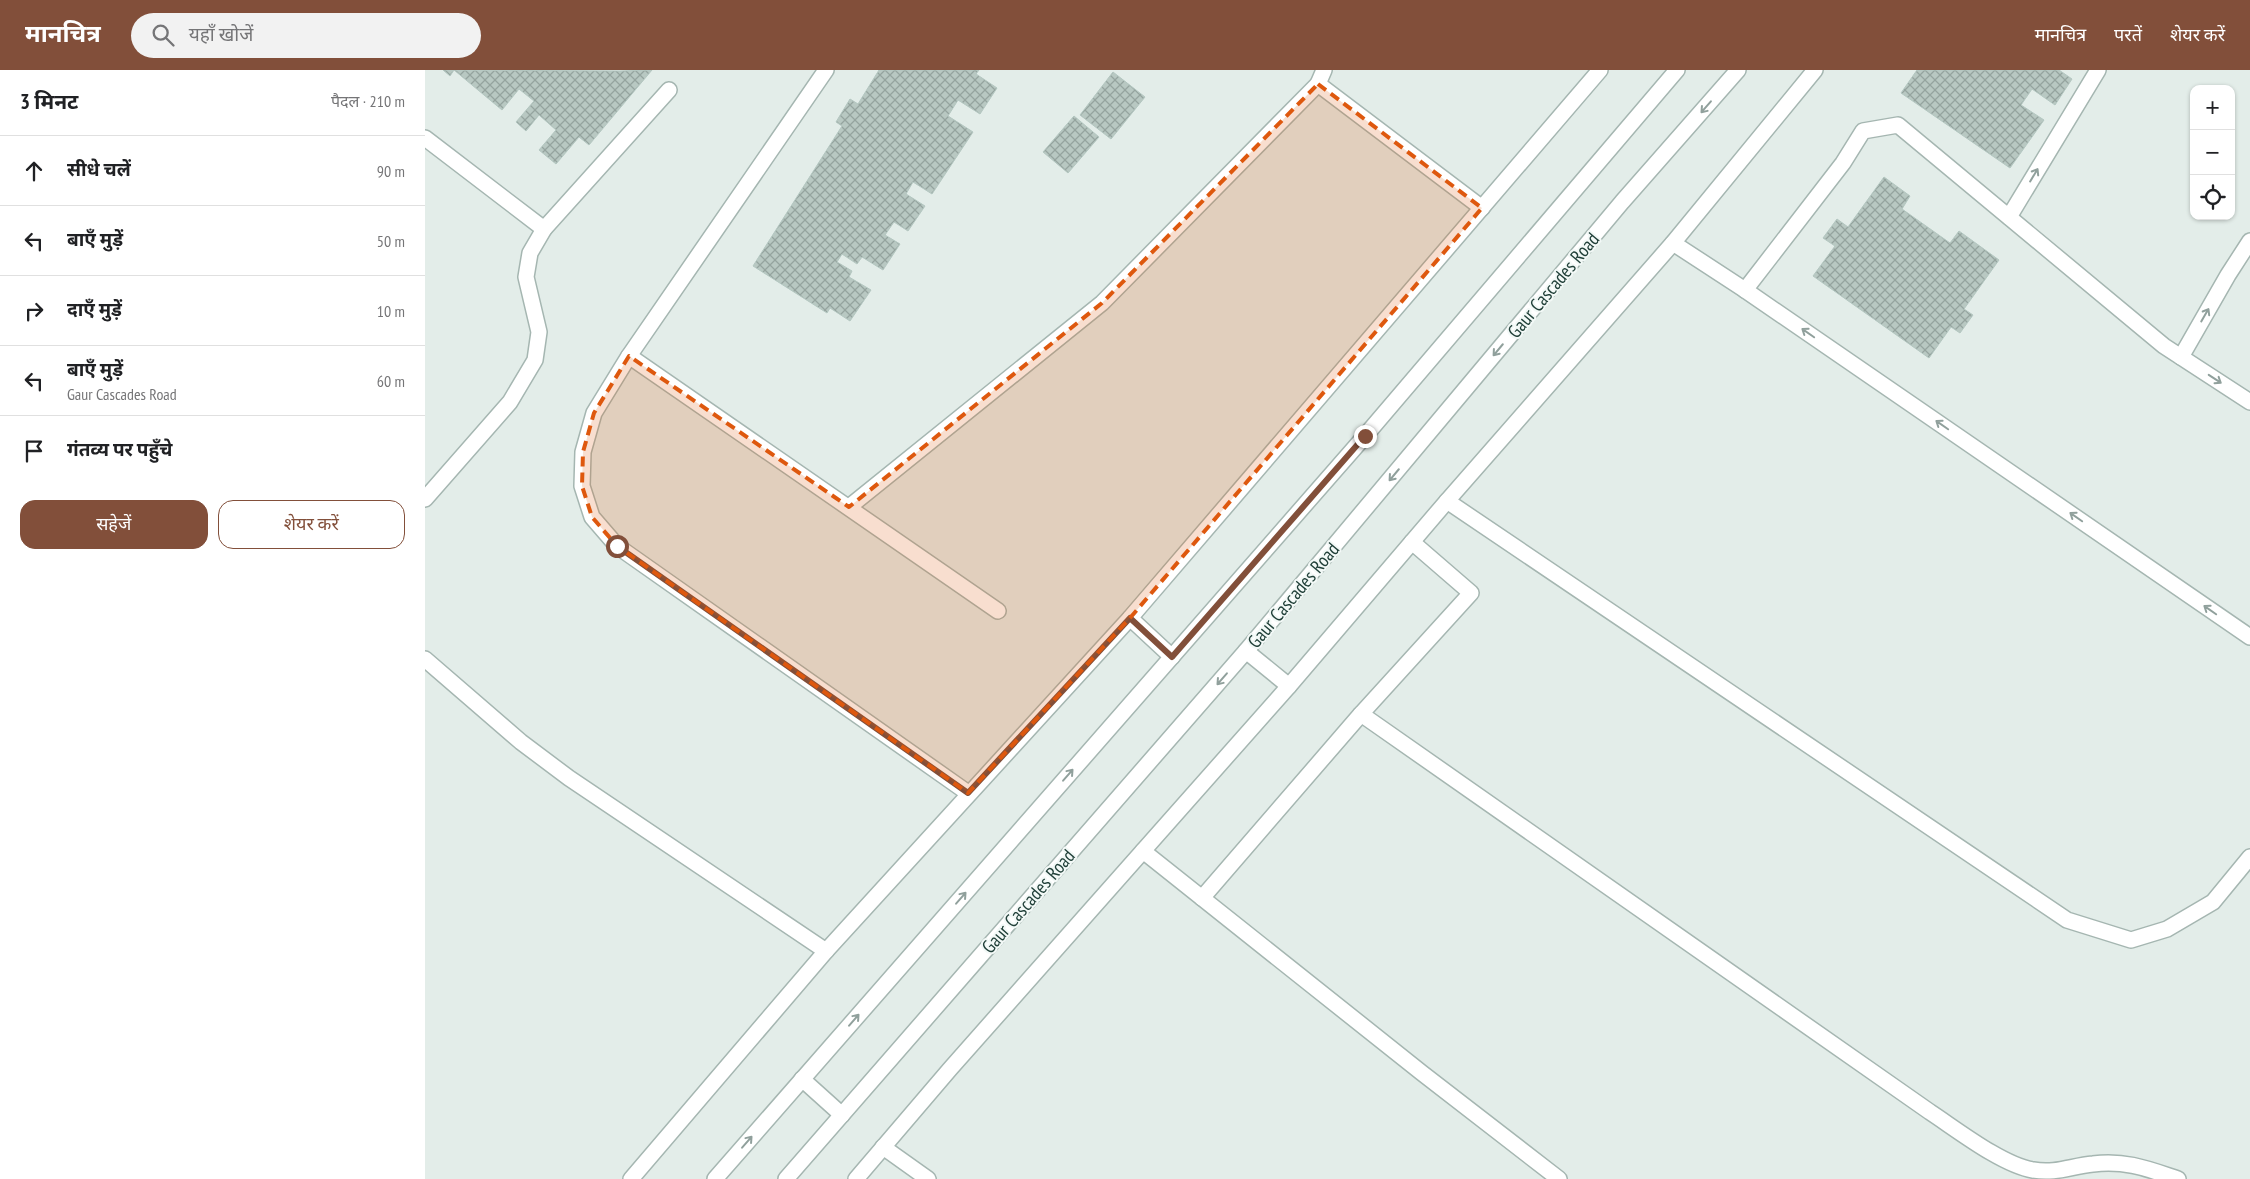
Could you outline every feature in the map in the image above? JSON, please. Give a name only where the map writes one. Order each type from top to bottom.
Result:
[{"type":"street","points":[[827,70],[629,356],[594,413],[583,452],[582,486],[592,517],[617,546],[968,793]]},
{"type":"street","points":[[849,507],[1102,303],[1318,84],[1325,70]]},
{"type":"street","points":[[631,1179],[826,951],[968,793],[1130,618],[1600,70]]},
{"type":"street","points":[[715,1179],[1365,436],[1677,70]]},
{"type":"street","name":"Gaur Cascades Road","points":[[786,1179],[1246,651],[1622,202],[1738,70]]},
{"type":"street","points":[[856,1179],[1289,686],[1447,501],[1673,243],[1815,70]]},
{"type":"street","points":[[2009,217],[2098,70]]},
{"type":"street","points":[[1318,84],[1482,208]]},
{"type":"street","points":[[425,499],[510,402],[535,360],[539,332],[526,277],[530,253],[544,229],[669,90]]},
{"type":"street","points":[[1745,290],[1843,163],[1863,131],[1898,126],[2164,346],[2250,402]]},
{"type":"street","points":[[425,138],[544,229]]},
{"type":"street","points":[[2181,357],[2228,275],[2250,241]]},
{"type":"street","points":[[1673,243],[1745,290],[2250,637]]},
{"type":"street","points":[[629,356],[998,611]]},
{"type":"street","points":[[1447,501],[2067,920],[2131,940],[2167,929],[2213,902],[2250,857]]},
{"type":"street","points":[[1202,898],[1361,714],[1471,592],[1412,542]]},
{"type":"street","points":[[1130,618],[1172,657]]},
{"type":"street","points":[[1246,651],[1289,686]]},
{"type":"street","points":[[425,659],[521,742],[569,778],[826,951]]},
{"type":"street","points":[[1361,714],[1922,1106],[2002,1158],[2031,1170],[2058,1172],[2092,1164],[2129,1163],[2178,1179]]},
{"type":"street","points":[[1143,851],[1559,1179]]},
{"type":"street","points":[[802,1080],[842,1115]]},
{"type":"street","points":[[883,1147],[928,1179]]},
{"type":"highlighted area","points":[[1318,84],[1482,208],[1130,618],[968,793],[617,546],[592,517],[582,486],[583,452],[594,413],[629,356],[849,507],[1102,303]]},
{"type":"building","points":[[443,70],[454,70],[450,76]]},
{"type":"building","points":[[454,70],[652,70],[589,145],[579,137],[556,164],[539,150],[556,130],[539,115],[526,131],[516,122],[534,101],[519,89],[502,110]]},
{"type":"building","points":[[879,70],[979,70],[976,74],[997,88],[980,114],[958,100],[948,116],[973,132],[932,194],[913,182],[906,194],[925,206],[908,231],[894,222],[885,235],[900,244],[883,270],[862,257],[857,264],[842,254],[837,262],[852,271],[849,277],[871,290],[850,321],[830,308],[827,313],[753,266],[842,126],[836,122],[850,99],[858,104]]},
{"type":"building","points":[[1917,70],[2059,70],[2072,79],[2055,105],[2032,89],[2021,105],[2044,120],[2010,168],[1901,93]]},
{"type":"building","points":[[1113,72],[1145,97],[1111,139],[1080,115]]},
{"type":"building","points":[[1074,116],[1099,137],[1068,173],[1043,152]]},
{"type":"building","points":[[1884,177],[1910,196],[1902,209],[1950,243],[1959,231],[1999,260],[1964,309],[1973,315],[1960,333],[1951,327],[1929,358],[1813,276],[1835,246],[1823,238],[1837,219],[1848,227]]},
{"type":"route","points":[[617,546],[968,793],[1130,618],[1172,657],[1365,436]]}]
